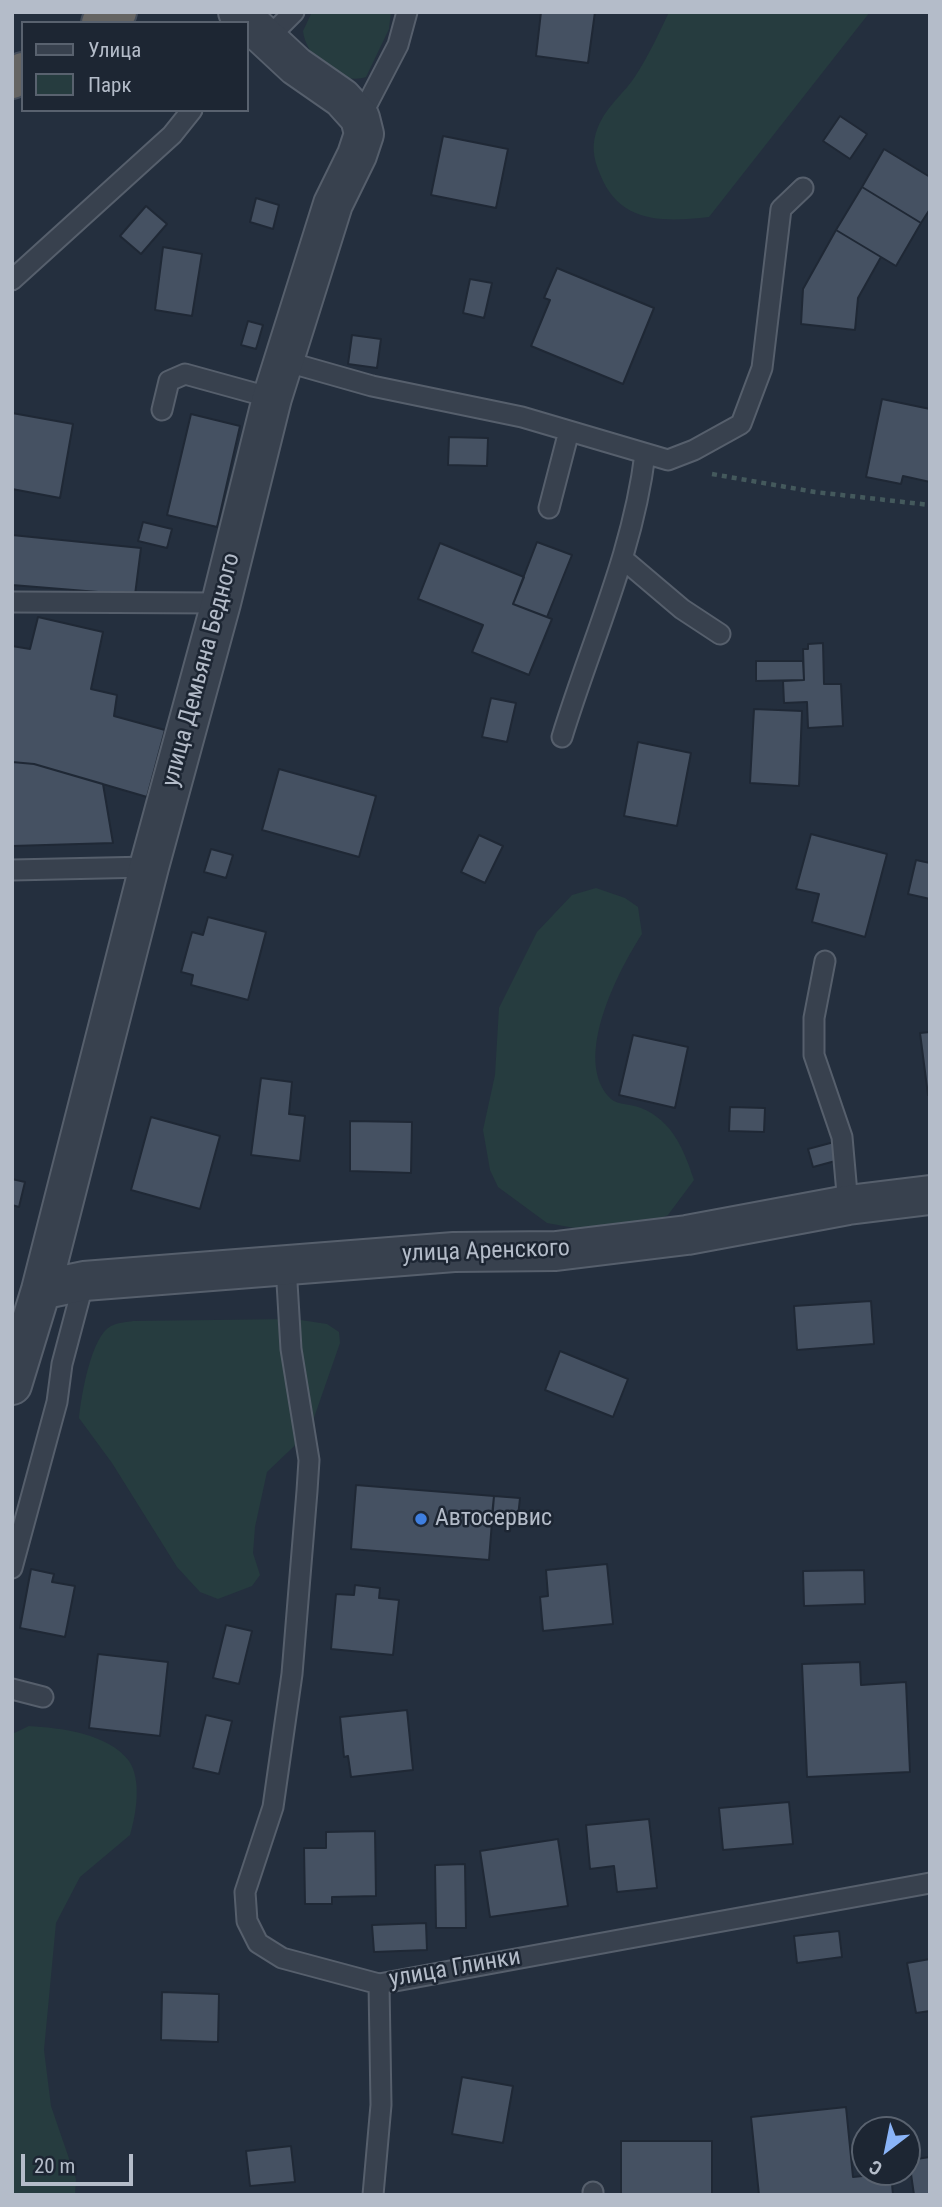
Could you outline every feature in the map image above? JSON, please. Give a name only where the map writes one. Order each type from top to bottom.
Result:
[{"type":"street","points":[[252,32],[342,98],[360,118]]},
{"type":"street","name":"улица Демьяна Бедного","points":[[12,1385],[19,1339],[41,1290],[272,398],[333,204],[357,155],[364,134],[360,118]]},
{"type":"street","name":"улица Аренского","points":[[41,1290],[84,1281],[362,1258],[454,1252],[556,1251],[628,1243],[848,1205],[930,1195]]},
{"type":"lane","points":[[252,32],[294,12]]},
{"type":"lane","points":[[360,118],[398,45],[407,12]]},
{"type":"lane","points":[[12,280],[172,135],[190,112]]},
{"type":"lane","points":[[284,361],[372,386],[522,417],[668,460],[694,450],[741,424],[762,368],[781,209],[803,188]]},
{"type":"lane","points":[[162,410],[169,381],[185,374],[272,398]]},
{"type":"lane","points":[[549,508],[569,431]]},
{"type":"lane","points":[[562,737],[624,559],[639,505],[645,454]]},
{"type":"lane","points":[[624,559],[682,609],[720,634]]},
{"type":"lane","points":[[12,602],[221,603]]},
{"type":"lane","points":[[12,870],[149,867]]},
{"type":"lane","points":[[825,961],[814,1018],[814,1055],[842,1137],[848,1205]]},
{"type":"lane","name":"улица Глинки","points":[[286,1266],[291,1349],[309,1460],[292,1674],[273,1807],[245,1892],[247,1921],[258,1942],[282,1958],[379,1984],[930,1883]]},
{"type":"lane","points":[[12,1569],[57,1402],[62,1364],[84,1281]]},
{"type":"lane","points":[[12,1689],[43,1697]]},
{"type":"lane","points":[[373,2195],[381,2105],[379,1984]]},
{"type":"path","points":[[668,460],[733,480],[930,505]]},
{"type":"green space","points":[[312,12],[391,12],[389,29],[366,77],[356,79],[335,74],[317,60],[305,41],[303,31]]},
{"type":"green space","points":[[669,12],[870,12],[709,217],[660,219],[631,211],[619,203],[608,190],[594,157],[594,139],[602,119],[636,75]]},
{"type":"green space","points":[[596,888],[625,898],[638,907],[642,934],[621,970],[603,1016],[597,1040],[596,1062],[600,1083],[611,1099],[652,1114],[669,1129],[681,1147],[694,1180],[668,1215],[641,1227],[591,1231],[547,1223],[498,1187],[490,1170],[483,1130],[495,1075],[499,1008],[537,932],[572,895]]},
{"type":"green space","points":[[294,1319],[327,1324],[339,1332],[340,1343],[309,1432],[267,1472],[255,1527],[253,1553],[260,1575],[252,1586],[218,1599],[200,1592],[177,1567],[112,1463],[79,1418],[88,1368],[104,1332],[119,1323]]},
{"type":"green space","points":[[29,1726],[83,1734],[109,1744],[129,1761],[137,1787],[130,1835],[80,1877],[56,1923],[44,2050],[51,2106],[76,2179],[75,2195],[12,2195],[12,1734]]},
{"type":"building","points":[[541,12],[595,12],[588,63],[536,56]]},
{"type":"building","points":[[840,116],[867,134],[850,159],[823,141]]},
{"type":"building","points":[[443,136],[508,149],[496,208],[431,195]]},
{"type":"building","points":[[884,149],[930,177],[930,209],[921,223],[862,187]]},
{"type":"building","points":[[862,187],[921,223],[896,266],[836,230]]},
{"type":"building","points":[[256,198],[279,205],[273,229],[250,222]]},
{"type":"building","points":[[146,206],[167,224],[141,254],[120,236]]},
{"type":"building","points":[[836,230],[881,257],[858,298],[855,330],[801,324],[803,289]]},
{"type":"building","points":[[163,247],[202,254],[192,316],[155,310]]},
{"type":"building","points":[[557,268],[654,308],[623,384],[531,346],[550,300],[544,298]]},
{"type":"building","points":[[470,279],[492,283],[484,318],[463,313]]},
{"type":"building","points":[[248,321],[263,325],[256,349],[241,345]]},
{"type":"building","points":[[352,335],[381,339],[377,368],[348,364]]},
{"type":"building","points":[[882,399],[930,409],[930,482],[903,476],[901,484],[866,477]]},
{"type":"building","points":[[12,413],[73,424],[60,498],[12,489]]},
{"type":"building","points":[[191,414],[240,426],[217,527],[167,515]]},
{"type":"building","points":[[449,437],[488,438],[487,466],[448,465]]},
{"type":"building","points":[[143,522],[172,529],[167,548],[138,541]]},
{"type":"building","points":[[12,535],[141,548],[135,595],[12,585]]},
{"type":"building","points":[[537,542],[572,555],[547,617],[513,604]]},
{"type":"building","points":[[440,543],[524,577],[513,604],[552,619],[529,675],[472,652],[483,625],[418,599]]},
{"type":"building","points":[[38,617],[103,632],[91,689],[117,695],[114,716],[165,730],[147,797],[34,764],[12,762],[12,646],[30,649]]},
{"type":"building","points":[[823,643],[824,684],[841,684],[843,726],[808,728],[807,702],[784,703],[783,681],[804,680],[803,649],[808,649],[808,644]]},
{"type":"building","points":[[756,661],[803,661],[804,680],[756,681]]},
{"type":"building","points":[[491,698],[516,703],[507,742],[482,737]]},
{"type":"building","points":[[754,709],[802,711],[799,786],[750,783]]},
{"type":"building","points":[[638,742],[691,753],[677,826],[624,816]]},
{"type":"building","points":[[12,762],[34,764],[103,784],[113,843],[12,846]]},
{"type":"building","points":[[279,769],[376,796],[359,857],[262,830]]},
{"type":"building","points":[[811,834],[887,854],[865,937],[812,922],[819,894],[796,889]]},
{"type":"building","points":[[479,835],[503,846],[485,883],[461,872]]},
{"type":"building","points":[[211,849],[233,855],[226,878],[204,872]]},
{"type":"building","points":[[916,860],[930,863],[930,899],[908,894]]},
{"type":"building","points":[[208,917],[266,932],[248,1000],[191,985],[193,975],[181,972],[192,932],[203,935]]},
{"type":"building","points":[[930,1032],[930,1095],[928,1095],[920,1033]]},
{"type":"building","points":[[633,1035],[688,1047],[675,1108],[619,1095]]},
{"type":"building","points":[[261,1078],[292,1082],[289,1114],[305,1116],[300,1161],[251,1155]]},
{"type":"building","points":[[730,1107],[765,1108],[764,1132],[729,1131]]},
{"type":"building","points":[[151,1117],[220,1136],[200,1209],[131,1190]]},
{"type":"building","points":[[350,1121],[412,1122],[411,1173],[350,1171]]},
{"type":"building","points":[[834,1142],[839,1160],[813,1167],[808,1149]]},
{"type":"building","points":[[12,1179],[25,1182],[19,1207],[12,1205]]},
{"type":"building","points":[[871,1301],[874,1344],[797,1350],[794,1306]]},
{"type":"building","points":[[560,1351],[628,1379],[613,1417],[545,1390]]},
{"type":"building","points":[[356,1485],[494,1496],[489,1560],[351,1549]]},
{"type":"building","points":[[494,1496],[520,1498],[518,1517],[492,1515]]},
{"type":"building","points":[[607,1564],[613,1624],[543,1631],[540,1597],[548,1596],[546,1570]]},
{"type":"building","points":[[31,1569],[54,1574],[52,1582],[75,1586],[65,1637],[20,1628]]},
{"type":"building","points":[[864,1570],[865,1604],[804,1606],[803,1571]]},
{"type":"building","points":[[355,1585],[380,1588],[379,1598],[399,1600],[393,1655],[331,1649],[336,1594],[354,1595]]},
{"type":"building","points":[[226,1625],[252,1631],[239,1684],[213,1678]]},
{"type":"building","points":[[98,1654],[168,1662],[160,1736],[89,1728]]},
{"type":"building","points":[[860,1662],[861,1685],[906,1682],[910,1772],[807,1777],[802,1664]]},
{"type":"building","points":[[407,1710],[413,1770],[351,1777],[348,1756],[344,1757],[340,1717]]},
{"type":"building","points":[[206,1715],[232,1721],[219,1774],[193,1768]]},
{"type":"building","points":[[789,1802],[793,1844],[723,1850],[719,1808]]},
{"type":"building","points":[[649,1819],[657,1888],[617,1892],[614,1866],[590,1869],[586,1825]]},
{"type":"building","points":[[375,1831],[376,1896],[332,1897],[332,1904],[305,1904],[304,1848],[326,1848],[326,1832]]},
{"type":"building","points":[[558,1839],[568,1906],[490,1917],[480,1851]]},
{"type":"building","points":[[465,1864],[466,1928],[436,1928],[435,1865]]},
{"type":"building","points":[[426,1923],[427,1950],[374,1952],[372,1925]]},
{"type":"building","points":[[839,1931],[842,1957],[797,1963],[794,1936]]},
{"type":"building","points":[[930,1959],[930,2011],[916,2013],[907,1963]]},
{"type":"building","points":[[162,1992],[219,1994],[218,2042],[161,2040]]},
{"type":"building","points":[[462,2077],[513,2086],[503,2143],[452,2134]]},
{"type":"building","points":[[846,2107],[851,2186],[892,2186],[893,2195],[759,2195],[751,2117]]},
{"type":"building","points":[[621,2141],[712,2141],[712,2195],[621,2195]]},
{"type":"building","points":[[291,2146],[295,2182],[250,2186],[246,2151]]},
{"type":"building","points":[[930,2157],[930,2195],[914,2195],[913,2186],[921,2186],[921,2158]]},
{"type":"place","name":"Автосервис","points":[[421,1519]]}]
